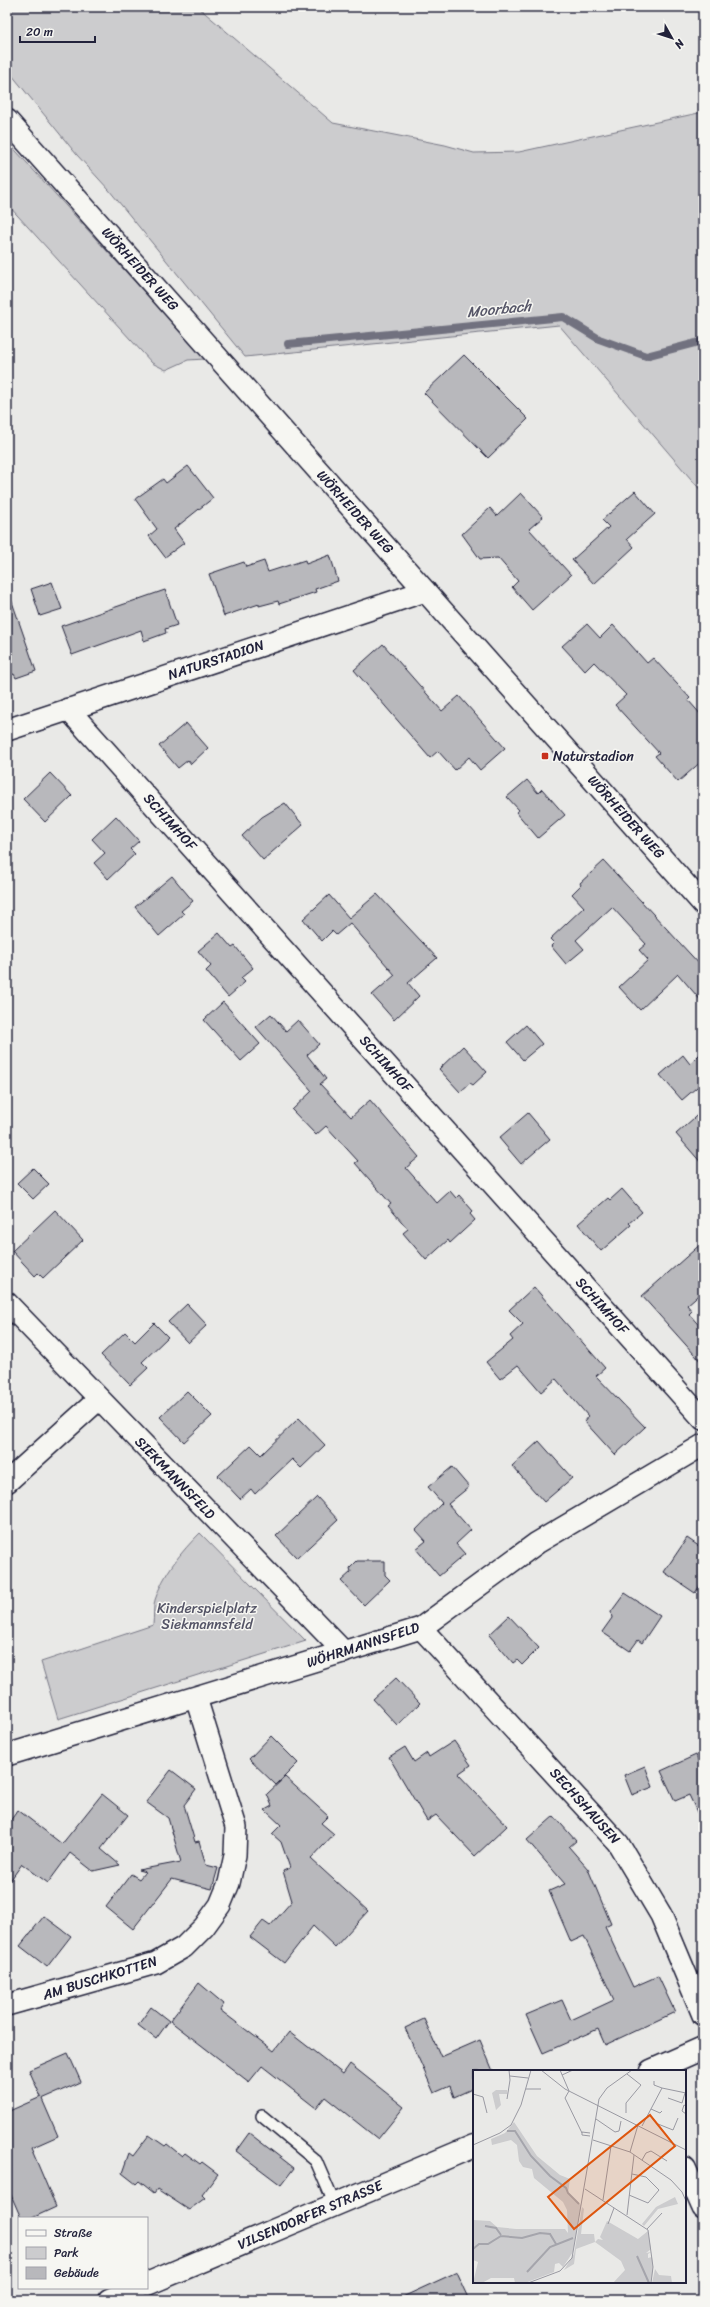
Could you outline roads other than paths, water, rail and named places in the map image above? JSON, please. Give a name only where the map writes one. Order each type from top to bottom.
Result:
[{"type":"main road","points":[[653,2070],[703,2048]]},
{"type":"main road","name":"VILSENDORFER STRASSE","points":[[148,2284],[473,2146]]},
{"type":"main road","points":[[109,2300],[135,2289]]},
{"type":"street","name":"WÖRHEIDER WEG","points":[[7,120],[703,904]]},
{"type":"street","name":"NATURSTADION","points":[[7,730],[425,591]]},
{"type":"street","name":"SCHIMHOF","points":[[68,709],[703,1419]]},
{"type":"street","name":"SIEKMANNSFELD","points":[[7,1303],[344,1652]]},
{"type":"street","points":[[7,1482],[99,1399]]},
{"type":"street","name":"WÖHRMANNSFELD","points":[[7,1755],[422,1628],[538,1543],[703,1445]]},
{"type":"street","name":"SECHSHAUSEN","points":[[422,1628],[618,1843],[661,1915],[703,2015]]},
{"type":"street","name":"AM BUSCHKOTTEN","points":[[7,2005],[156,1963],[184,1947],[204,1927],[220,1905],[229,1883],[235,1855],[236,1826],[196,1698]]},
{"type":"street","points":[[686,2170],[703,2208]]},
{"type":"lane","points":[[262,2116],[316,2161],[335,2205]]},
{"type":"waterway","name":"Moorbach","points":[[288,344],[563,317],[599,339],[646,356],[703,341]]},
{"type":"place","name":"Naturstadion","points":[[545,756]]},
{"type":"park label","name":"Kinderspielplatz Siekmannsfeld","points":[[207,1616]]}]
